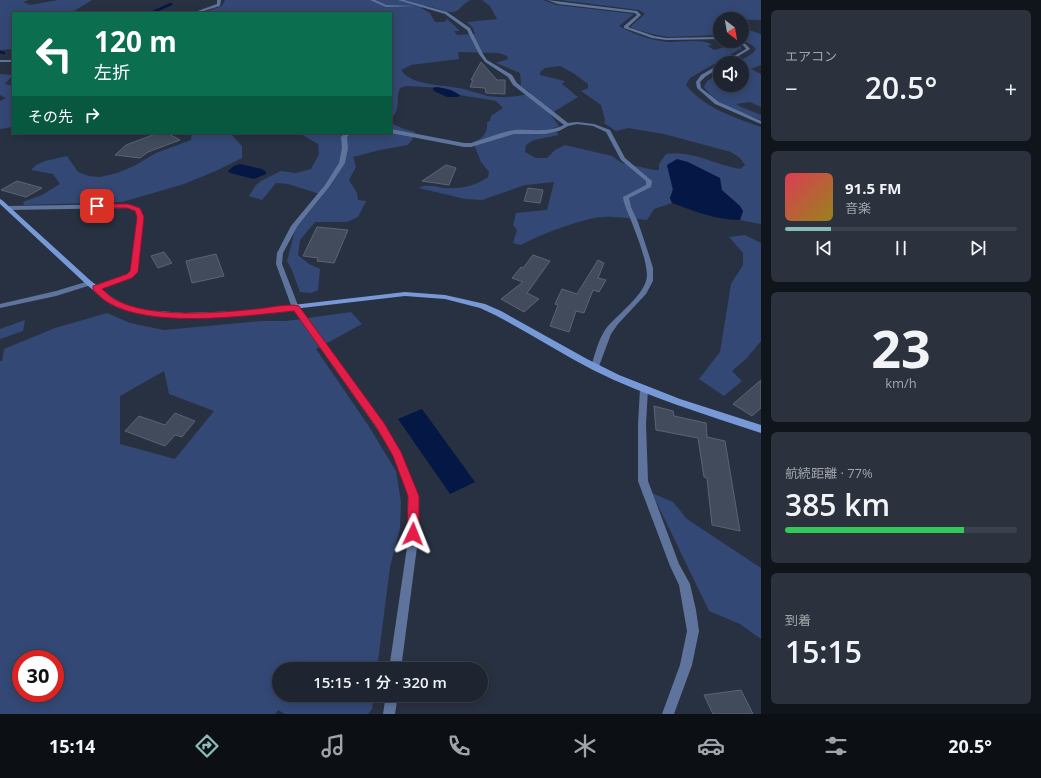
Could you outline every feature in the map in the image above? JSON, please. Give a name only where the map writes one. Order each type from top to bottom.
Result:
[{"type":"street","points":[[198,12],[219,5],[219,0]]},
{"type":"street","points":[[372,0],[386,6],[415,5],[446,13],[469,29],[486,61],[510,76],[515,84],[567,125]]},
{"type":"street","points":[[400,0],[415,5]]},
{"type":"street","points":[[549,0],[558,3],[636,12],[639,14],[625,26],[658,38],[713,38]]},
{"type":"street","points":[[736,56],[748,49],[747,48]]},
{"type":"street","points":[[0,60],[12,61]]},
{"type":"street","points":[[713,70],[703,76],[698,82],[699,88],[717,103],[761,123]]},
{"type":"street","points":[[392,131],[447,143],[471,145],[514,132],[545,132],[557,130],[567,125],[586,123],[608,131],[623,159],[649,181],[649,186],[626,197],[629,212],[634,220],[649,269],[650,281],[646,290],[623,312],[610,328],[604,338],[596,368]]},
{"type":"street","points":[[347,134],[344,137],[345,148],[342,163],[327,186],[294,226],[280,253],[279,264],[281,273],[296,308],[380,426],[398,455],[413,496],[414,522],[412,547],[397,662]]},
{"type":"street","points":[[0,201],[89,283],[110,300],[124,307],[144,312],[184,316],[241,314],[404,294],[445,297],[482,306],[498,313],[596,368],[644,389],[689,406],[761,429]]},
{"type":"street","points":[[8,208],[128,206],[138,210],[141,217],[134,272],[130,276],[96,288]]},
{"type":"street","points":[[0,306],[49,297],[68,292],[89,283]]},
{"type":"street","points":[[644,389],[642,424],[643,481],[675,566],[684,584],[693,631],[686,665],[668,714]]},
{"type":"street","points":[[389,714],[391,702]]},
{"type":"shaded area","points":[[0,0],[29,0],[23,2],[30,5],[58,0],[92,0],[73,12],[12,12],[12,49],[0,50]]},
{"type":"shaded area","points":[[225,0],[471,0],[455,12],[447,12],[426,6],[421,8],[430,13],[435,22],[444,22],[447,19],[460,31],[454,31],[457,35],[475,34],[473,28],[467,22],[497,19],[490,6],[482,0],[543,0],[557,5],[634,14],[619,26],[630,32],[650,39],[669,42],[706,42],[712,44],[708,46],[714,50],[721,48],[742,48],[728,56],[713,56],[713,65],[690,78],[686,85],[693,93],[711,106],[761,127],[761,224],[740,220],[743,211],[667,165],[673,191],[670,198],[672,203],[654,209],[647,220],[614,217],[594,218],[561,228],[521,245],[513,243],[517,230],[513,225],[516,213],[547,210],[554,182],[525,185],[482,200],[465,199],[419,188],[429,186],[457,188],[473,185],[488,177],[489,172],[481,162],[473,142],[480,139],[484,135],[487,129],[487,122],[490,121],[491,116],[503,108],[496,101],[460,95],[445,88],[406,86],[400,88],[396,111],[392,118],[392,12],[207,11],[222,6]],"holes":[[[458,52],[499,53],[507,56],[508,59],[496,63],[520,73],[521,86],[531,93],[510,97],[488,96],[464,89],[421,82],[412,79],[401,70],[411,65],[459,59]],[[560,66],[588,84],[588,88],[581,91],[601,105],[605,120],[604,123],[616,131],[628,128],[664,134],[731,152],[740,158],[745,165],[740,169],[694,156],[676,153],[666,154],[659,164],[659,170],[654,170],[622,163],[612,156],[565,145],[555,150],[547,158],[536,158],[525,152],[526,145],[534,140],[559,135],[553,128],[559,126],[550,114],[578,97],[562,84],[565,81],[540,75],[540,72],[545,68]]]},
{"type":"shaded area","points":[[560,0],[761,0],[761,20],[749,20],[749,12],[713,12],[713,35],[668,37],[632,28],[631,26],[645,14],[639,10]]},
{"type":"shaded area","points":[[749,30],[761,34],[761,65],[751,69],[761,74],[761,107],[750,102],[736,104],[761,115],[761,120],[722,104],[704,87],[707,81],[713,77],[713,92],[749,92],[748,56],[756,49],[749,44]]},
{"type":"shaded area","points":[[0,74],[12,75],[5,84],[12,86],[12,127],[0,129],[0,101],[6,98],[0,95]]},
{"type":"shaded area","points":[[437,87],[451,90],[460,95],[458,97],[447,97],[434,91],[433,88]]},
{"type":"shaded area","points":[[392,123],[415,132],[408,145],[353,157],[356,167],[349,180],[357,193],[358,200],[366,201],[358,217],[347,222],[315,222],[300,240],[298,255],[309,264],[320,269],[318,290],[311,293],[300,292],[287,261],[295,230],[323,195],[288,184],[276,183],[262,200],[249,196],[256,185],[261,181],[281,171],[296,173],[311,169],[319,154],[318,144],[301,134],[392,134]]},
{"type":"shaded area","points":[[192,134],[231,134],[242,146],[242,158],[184,184],[122,202],[24,205],[23,202],[42,195],[60,184],[53,174],[31,170],[36,165],[45,161],[67,156],[78,172],[89,176],[100,177],[117,173],[134,166],[156,153],[191,140]]},
{"type":"shaded area","points":[[677,159],[688,162],[720,178],[722,190],[740,206],[743,211],[740,220],[714,217],[672,203],[670,198],[673,189],[667,165]]},
{"type":"shaded area","points":[[240,164],[262,169],[266,172],[266,174],[254,179],[230,173],[228,171],[234,166]]},
{"type":"shaded area","points":[[745,235],[761,243],[761,341],[746,359],[732,371],[742,381],[724,396],[699,379],[720,352],[731,284],[743,265],[743,253],[729,237]]},
{"type":"shaded area","points":[[351,312],[362,324],[316,349],[368,425],[396,471],[401,502],[400,528],[390,567],[378,662],[272,662],[272,702],[373,702],[372,709],[368,714],[285,714],[278,710],[275,714],[0,714],[0,361],[2,361],[4,349],[55,328],[107,313],[130,323],[164,330],[261,321],[286,321]],"holes":[[[164,371],[169,394],[214,411],[175,459],[120,444],[120,396]]]},
{"type":"shaded area","points":[[25,320],[23,331],[0,339],[0,329]]},
{"type":"shaded area","points":[[422,409],[475,482],[450,494],[398,419]]},
{"type":"shaded area","points":[[652,493],[673,502],[687,519],[761,568],[761,639],[740,624],[709,611]]},
{"type":"building","points":[[481,62],[497,80],[505,80],[505,94],[486,93],[485,88],[470,87],[473,80],[471,80]]},
{"type":"building","points":[[155,134],[169,134],[180,140],[148,152],[140,158],[115,155],[126,145]]},
{"type":"building","points":[[446,165],[456,168],[449,185],[422,181]]},
{"type":"building","points":[[17,181],[42,188],[26,197],[1,190]]},
{"type":"building","points":[[528,188],[543,190],[540,203],[524,201]]},
{"type":"building","points":[[317,227],[348,230],[334,263],[317,261],[318,258],[303,256]]},
{"type":"building","points":[[164,252],[172,263],[158,268],[151,256]]},
{"type":"building","points":[[216,254],[224,276],[192,283],[186,261]]},
{"type":"building","points":[[533,255],[550,261],[527,293],[539,299],[524,312],[501,299],[523,282],[512,278],[521,267],[523,268]]},
{"type":"building","points":[[598,260],[604,263],[598,278],[606,280],[599,292],[593,290],[584,313],[576,311],[569,332],[550,326],[558,305],[555,304],[562,289],[577,294]]},
{"type":"building","points":[[761,380],[761,408],[752,416],[733,404]]},
{"type":"building","points":[[654,406],[673,411],[674,416],[706,423],[707,437],[725,441],[740,531],[712,525],[707,478],[704,477],[698,438],[656,430]]},
{"type":"building","points":[[175,413],[195,421],[182,437],[175,435],[165,446],[125,431],[139,416],[165,425]]},
{"type":"building","points":[[741,690],[753,714],[713,714],[704,695]]},
{"type":"waterway","points":[[153,12],[171,4]]},
{"type":"waterway","points":[[0,52],[4,53]]},
{"type":"route","points":[[97,206],[128,206],[138,210],[141,217],[135,254],[134,272],[130,276],[96,288],[110,300],[124,307],[144,312],[184,316],[241,314],[296,308],[380,426],[398,455],[413,496],[413,534]]}]
